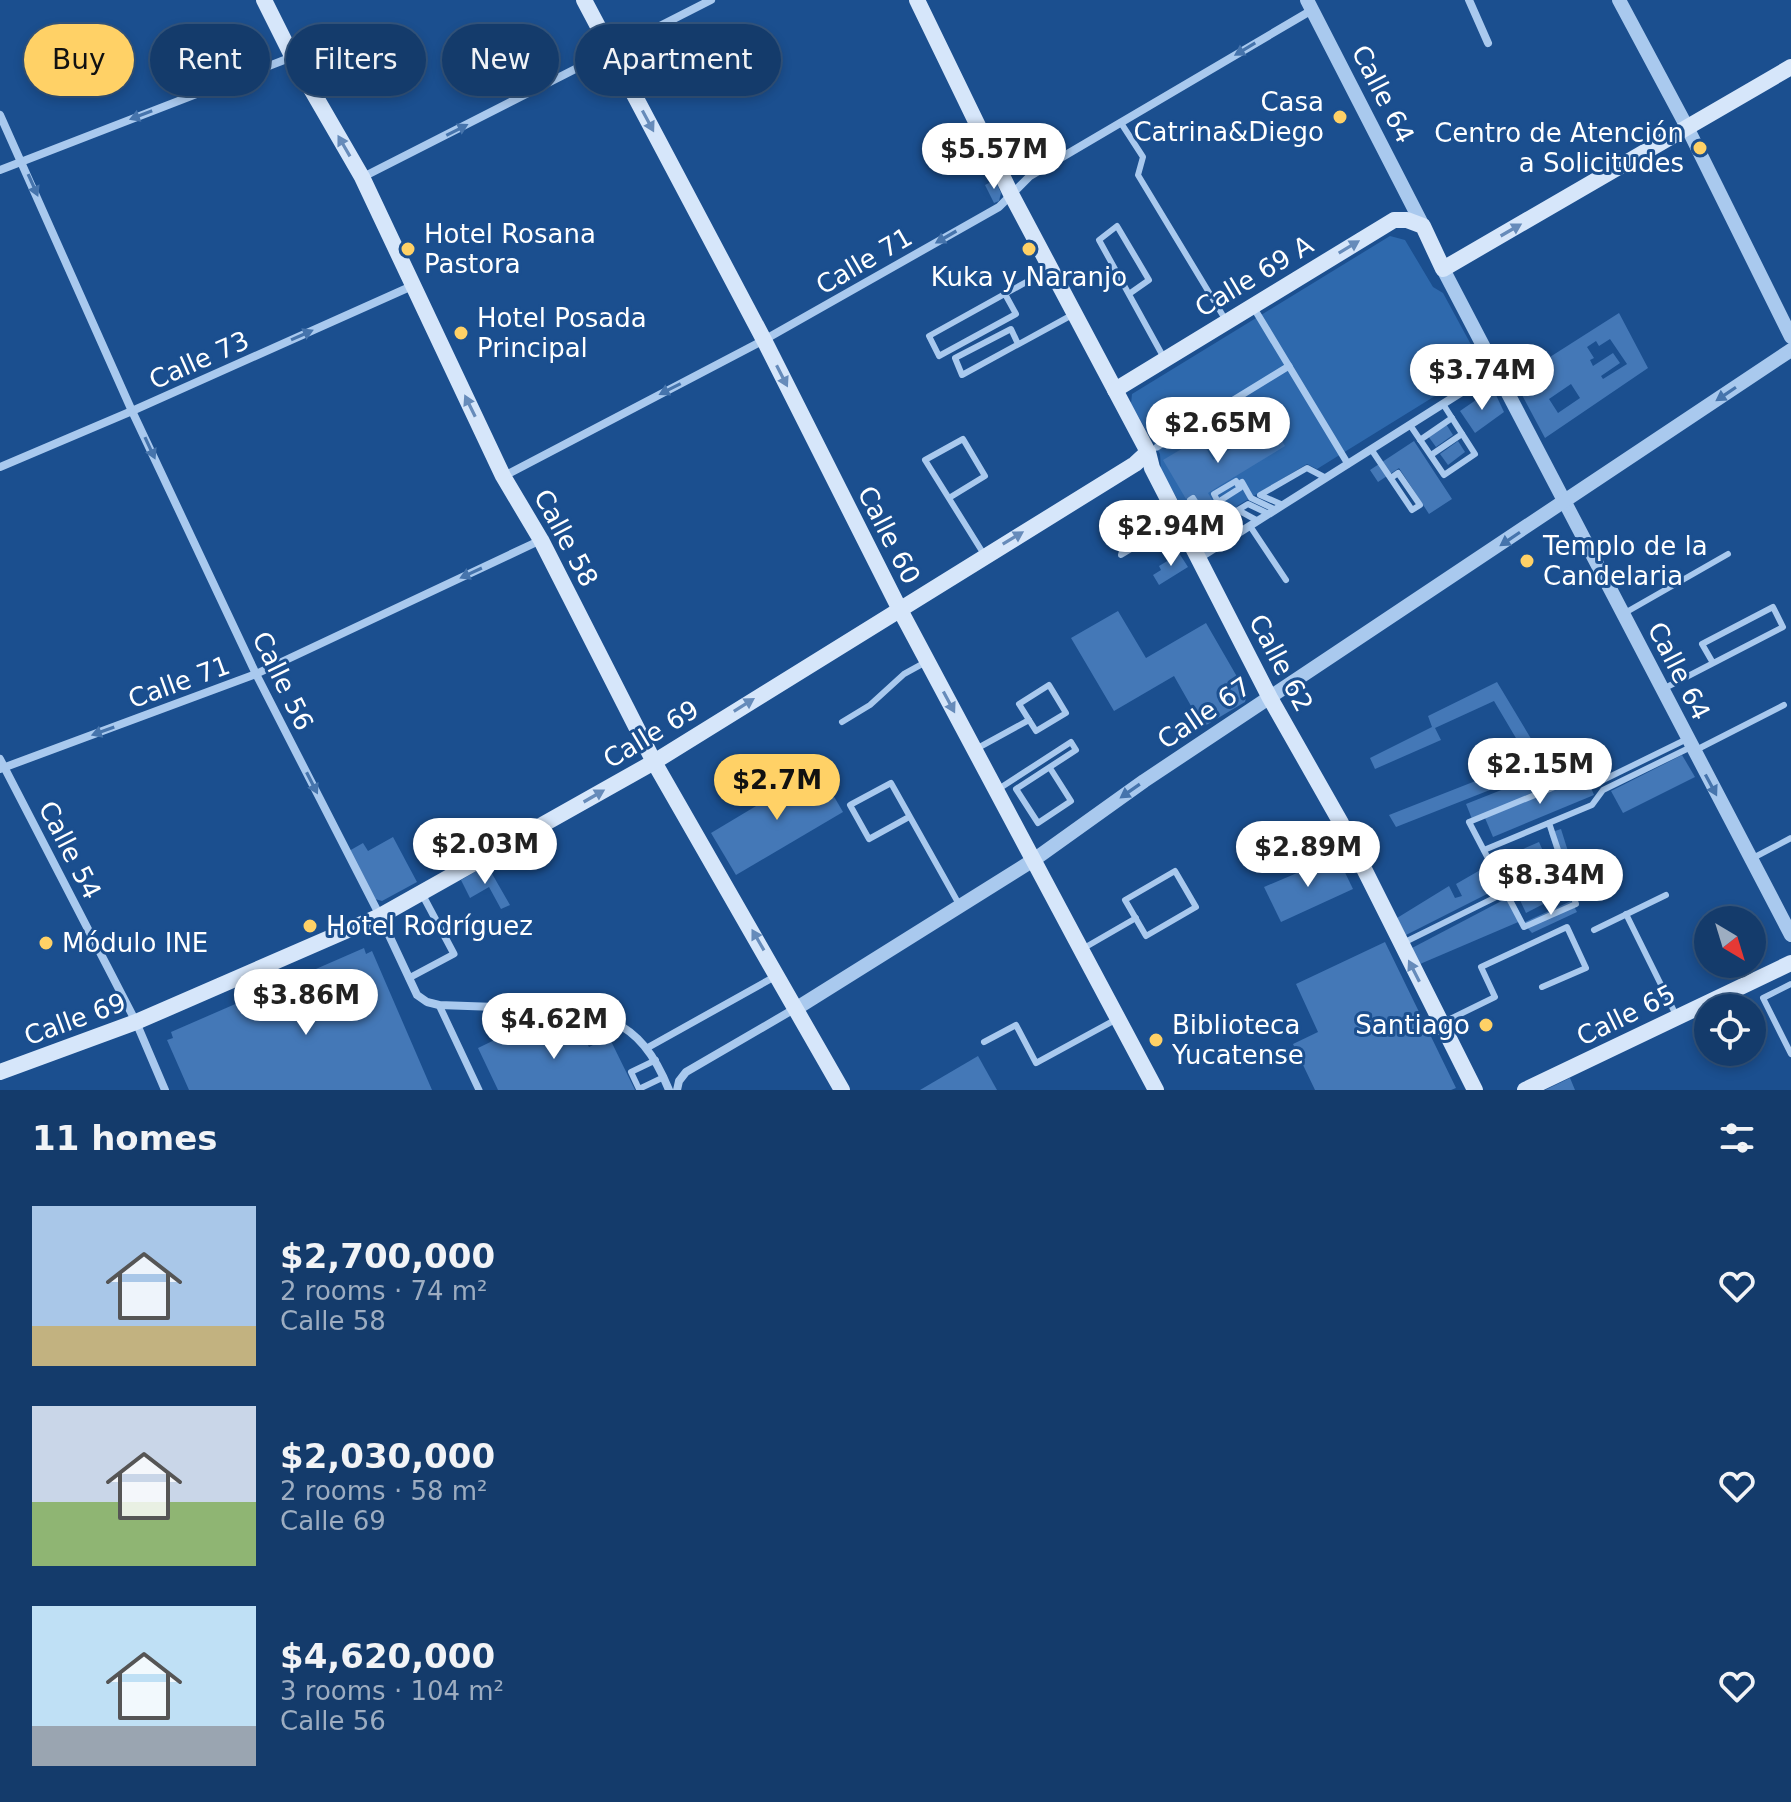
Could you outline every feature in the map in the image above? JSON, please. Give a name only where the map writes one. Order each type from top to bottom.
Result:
[{"type":"main road","name":"Calle 58","points":[[264,0],[286,44]]},
{"type":"main road","name":"Calle 60","points":[[584,0],[596,24]]},
{"type":"main road","name":"Calle 62","points":[[917,0],[1011,194],[1115,390],[1152,450],[1152,468],[1270,698],[1341,823],[1475,1090]]},
{"type":"main road","points":[[1443,269],[1791,67]]},
{"type":"main road","name":"Calle 58","points":[[315,96],[362,177],[503,476],[541,540],[654,762],[842,1090]]},
{"type":"main road","name":"Calle 60","points":[[634,96],[764,340],[899,608],[1156,1090]]},
{"type":"main road","name":"Calle 69 A","points":[[1115,390],[1394,220],[1423,226]]},
{"type":"main road","name":"Calle 64","points":[[1423,226],[1443,269]]},
{"type":"main road","name":"Calle 69","points":[[0,1072],[136,1022],[380,916],[422,894],[654,762],[1135,464],[1152,450]]},
{"type":"main road","name":"Calle 65","points":[[1766,975],[1791,963]]},
{"type":"main road","name":"Calle 65","points":[[1525,1090],[1759,978]]},
{"type":"street","points":[[666,24],[711,0]]},
{"type":"street","points":[[1469,0],[1488,43]]},
{"type":"street","points":[[1619,0],[1688,129],[1791,337]]},
{"type":"street","name":"Calle 71","points":[[503,476],[764,340],[999,207],[1030,176],[1310,5]]},
{"type":"street","name":"Calle 64","points":[[1310,5],[1423,226]]},
{"type":"street","points":[[0,170],[286,58]]},
{"type":"street","points":[[362,177],[575,71]]},
{"type":"street","name":"Calle 56","points":[[0,115],[132,411],[256,674],[409,978],[421,999],[439,1005]]},
{"type":"street","name":"Calle 64","points":[[1443,269],[1791,935]]},
{"type":"street","name":"Calle 73","points":[[0,467],[412,286]]},
{"type":"street","points":[[1252,305],[1348,464]]},
{"type":"street","name":"Calle 67","points":[[678,1086],[686,1072],[797,1008],[1035,859],[1144,781],[1791,350]]},
{"type":"street","name":"Calle 69","points":[[1152,450],[1289,366]]},
{"type":"street","points":[[1199,558],[1495,371]]},
{"type":"street","name":"Calle 71","points":[[1,765],[256,674],[541,540]]},
{"type":"street","name":"Calle 54","points":[[1,765],[136,1022],[165,1090]]},
{"type":"street","points":[[409,978],[454,954],[422,894]]},
{"type":"street","points":[[647,1048],[778,975]]},
{"type":"street","points":[[479,1090],[439,1005],[567,1010],[592,1014],[620,1025],[647,1048],[656,1060],[669,1090]]},
{"type":"lane","points":[[1121,123],[1143,157],[1138,175],[1226,321]]},
{"type":"lane","points":[[1129,294],[1149,280],[1117,226],[1099,240],[1165,359]]},
{"type":"lane","points":[[1005,294],[1016,314],[939,356],[929,336],[1052,268]]},
{"type":"lane","points":[[1018,344],[1011,329],[955,358],[962,375],[1075,313]]},
{"type":"lane","points":[[1410,425],[1444,475],[1475,454],[1443,404]]},
{"type":"lane","points":[[1420,440],[1452,418]]},
{"type":"lane","points":[[1431,455],[1462,434]]},
{"type":"lane","points":[[949,498],[985,476],[963,439],[925,460],[985,556]]},
{"type":"lane","points":[[1371,449],[1412,510],[1420,505],[1398,473],[1391,478]]},
{"type":"lane","points":[[1276,510],[1260,495],[1307,468],[1326,478]]},
{"type":"lane","points":[[1238,485],[1242,482],[1251,498],[1276,510]]},
{"type":"lane","points":[[1276,510],[1248,504],[1238,510],[1254,523],[1286,580]]},
{"type":"lane","points":[[1156,534],[1151,526],[1124,543],[1121,555],[1133,548],[1156,534],[1179,520],[1196,509]]},
{"type":"lane","points":[[1623,614],[1728,554]]},
{"type":"lane","points":[[1661,689],[1713,663],[1783,627],[1773,607],[1702,644],[1713,663]]},
{"type":"lane","points":[[842,722],[870,705],[904,674],[927,661]]},
{"type":"lane","points":[[1049,685],[1066,713],[1036,731],[1029,720],[1019,704],[1049,685]]},
{"type":"lane","points":[[1549,823],[1576,904],[1524,927],[1469,822],[1581,776],[1599,782],[1784,705]]},
{"type":"lane","points":[[975,749],[1029,720]]},
{"type":"lane","points":[[997,790],[1071,742],[1076,750],[1016,789],[1038,823],[1071,801],[1050,768]]},
{"type":"lane","points":[[1484,850],[1592,805],[1603,790],[1690,746]]},
{"type":"lane","points":[[909,817],[869,839],[850,805],[891,783],[960,906]]},
{"type":"lane","points":[[1751,859],[1791,838]]},
{"type":"lane","points":[[1400,945],[1563,864]]},
{"type":"lane","points":[[1175,871],[1196,907],[1146,936],[1136,918],[1125,900],[1175,871]]},
{"type":"lane","points":[[1594,930],[1666,895]]},
{"type":"lane","points":[[1626,914],[1677,1017]]},
{"type":"lane","points":[[1081,949],[1136,918]]},
{"type":"lane","points":[[1441,1023],[1495,997],[1481,967],[1567,927],[1586,968],[1542,987]]},
{"type":"lane","points":[[1761,978],[1769,994]]},
{"type":"lane","points":[[1791,984],[1763,998],[1791,1054]]},
{"type":"lane","points":[[984,1042],[1016,1025],[1036,1063],[1117,1019]]},
{"type":"lane","points":[[656,1060],[631,1072],[639,1089],[664,1077]]},
{"type":"shaded area","points":[[1390,236],[1405,240],[1433,287],[1443,293],[1475,352],[1469,375],[1317,469],[1307,464],[1237,506],[1232,521],[1206,536],[1199,536],[1161,471],[1160,454],[1131,404],[1132,394]]},
{"type":"building","points":[[995,180],[1001,193],[999,201],[994,203],[985,185]]},
{"type":"building","points":[[1619,313],[1648,368],[1545,438],[1514,380]],"holes":[[[1610,339],[1627,364],[1603,379],[1601,376],[1620,363],[1613,353],[1593,366],[1590,360],[1594,358],[1587,347],[1596,341],[1599,346]],[[1571,384],[1580,398],[1558,413],[1549,399]]]},
{"type":"building","points":[[1486,393],[1496,395],[1504,412],[1475,433],[1460,411]]},
{"type":"building","points":[[1272,424],[1285,446],[1208,493],[1217,508],[1206,515],[1194,494],[1186,499],[1163,460],[1200,438],[1213,460]]},
{"type":"building","points":[[1446,424],[1453,435],[1436,447],[1428,436]]},
{"type":"building","points":[[1414,441],[1452,499],[1429,514],[1399,468],[1378,482],[1370,470]]},
{"type":"building","points":[[1458,441],[1465,452],[1448,465],[1440,454]]},
{"type":"building","points":[[1177,550],[1188,567],[1159,585],[1153,575],[1161,570],[1159,566],[1169,560],[1166,557]]},
{"type":"building","points":[[1118,611],[1146,658],[1206,623],[1247,694],[1245,702],[1203,727],[1174,676],[1114,711],[1071,638]]},
{"type":"building","points":[[1497,682],[1548,767],[1396,827],[1389,815],[1529,760],[1494,701],[1435,728],[1441,740],[1375,769],[1370,758],[1432,727],[1428,716]]},
{"type":"building","points":[[1682,755],[1695,777],[1623,813],[1611,791]]},
{"type":"building","points":[[1557,768],[1563,782],[1472,819],[1466,804]]},
{"type":"building","points":[[818,769],[843,812],[736,875],[711,833]]},
{"type":"building","points":[[1586,776],[1594,795],[1493,837],[1485,818]]},
{"type":"building","points":[[1561,829],[1583,899],[1571,901],[1549,833]]},
{"type":"building","points":[[393,837],[417,882],[382,901],[375,899],[349,851],[363,843],[368,851]]},
{"type":"building","points":[[1539,842],[1546,858],[1514,872],[1507,856]]},
{"type":"building","points":[[1337,856],[1353,889],[1281,922],[1264,887]]},
{"type":"building","points":[[487,865],[510,905],[501,909],[489,887],[470,898],[461,880]]},
{"type":"building","points":[[1482,869],[1493,891],[1406,935],[1397,918],[1449,886],[1455,898],[1462,896],[1456,884]]},
{"type":"building","points":[[1552,881],[1559,896],[1526,913],[1519,898]]},
{"type":"building","points":[[1511,896],[1523,920],[1420,964],[1412,948]]},
{"type":"building","points":[[1571,901],[1577,912],[1532,933],[1523,923]]},
{"type":"building","points":[[1385,942],[1456,1088],[1315,1090],[1293,1044],[1318,1032],[1296,984]]},
{"type":"building","points":[[364,948],[366,954],[372,951],[432,1090],[189,1090],[167,1040],[173,1038],[171,1032]]},
{"type":"building","points":[[562,1018],[579,1028],[589,1047],[609,1037],[635,1090],[498,1090],[478,1048],[515,1030],[518,1036]]},
{"type":"building","points":[[978,1056],[997,1090],[920,1090]]},
{"type":"building","points":[[1570,1078],[1575,1090],[1545,1090]]},
{"type":"place","name":"Casa Catrina&Diego","points":[[1340,117]]},
{"type":"place","name":"Centro de Atención a Solicitudes","points":[[1700,148]]},
{"type":"place","name":"Hotel Rosana Pastora","points":[[408,249]]},
{"type":"place","name":"Kuka y Naranjo","points":[[1029,249]]},
{"type":"place","name":"Hotel Posada Principal","points":[[461,333]]},
{"type":"place","name":"Templo de la Candelaria","points":[[1527,561]]},
{"type":"place","name":"Hotel Rodríguez","points":[[310,926]]},
{"type":"place","name":"Módulo INE","points":[[46,943]]},
{"type":"place","name":"Santiago","points":[[1486,1025]]},
{"type":"place","name":"Biblioteca Yucatense","points":[[1156,1040]]}]
